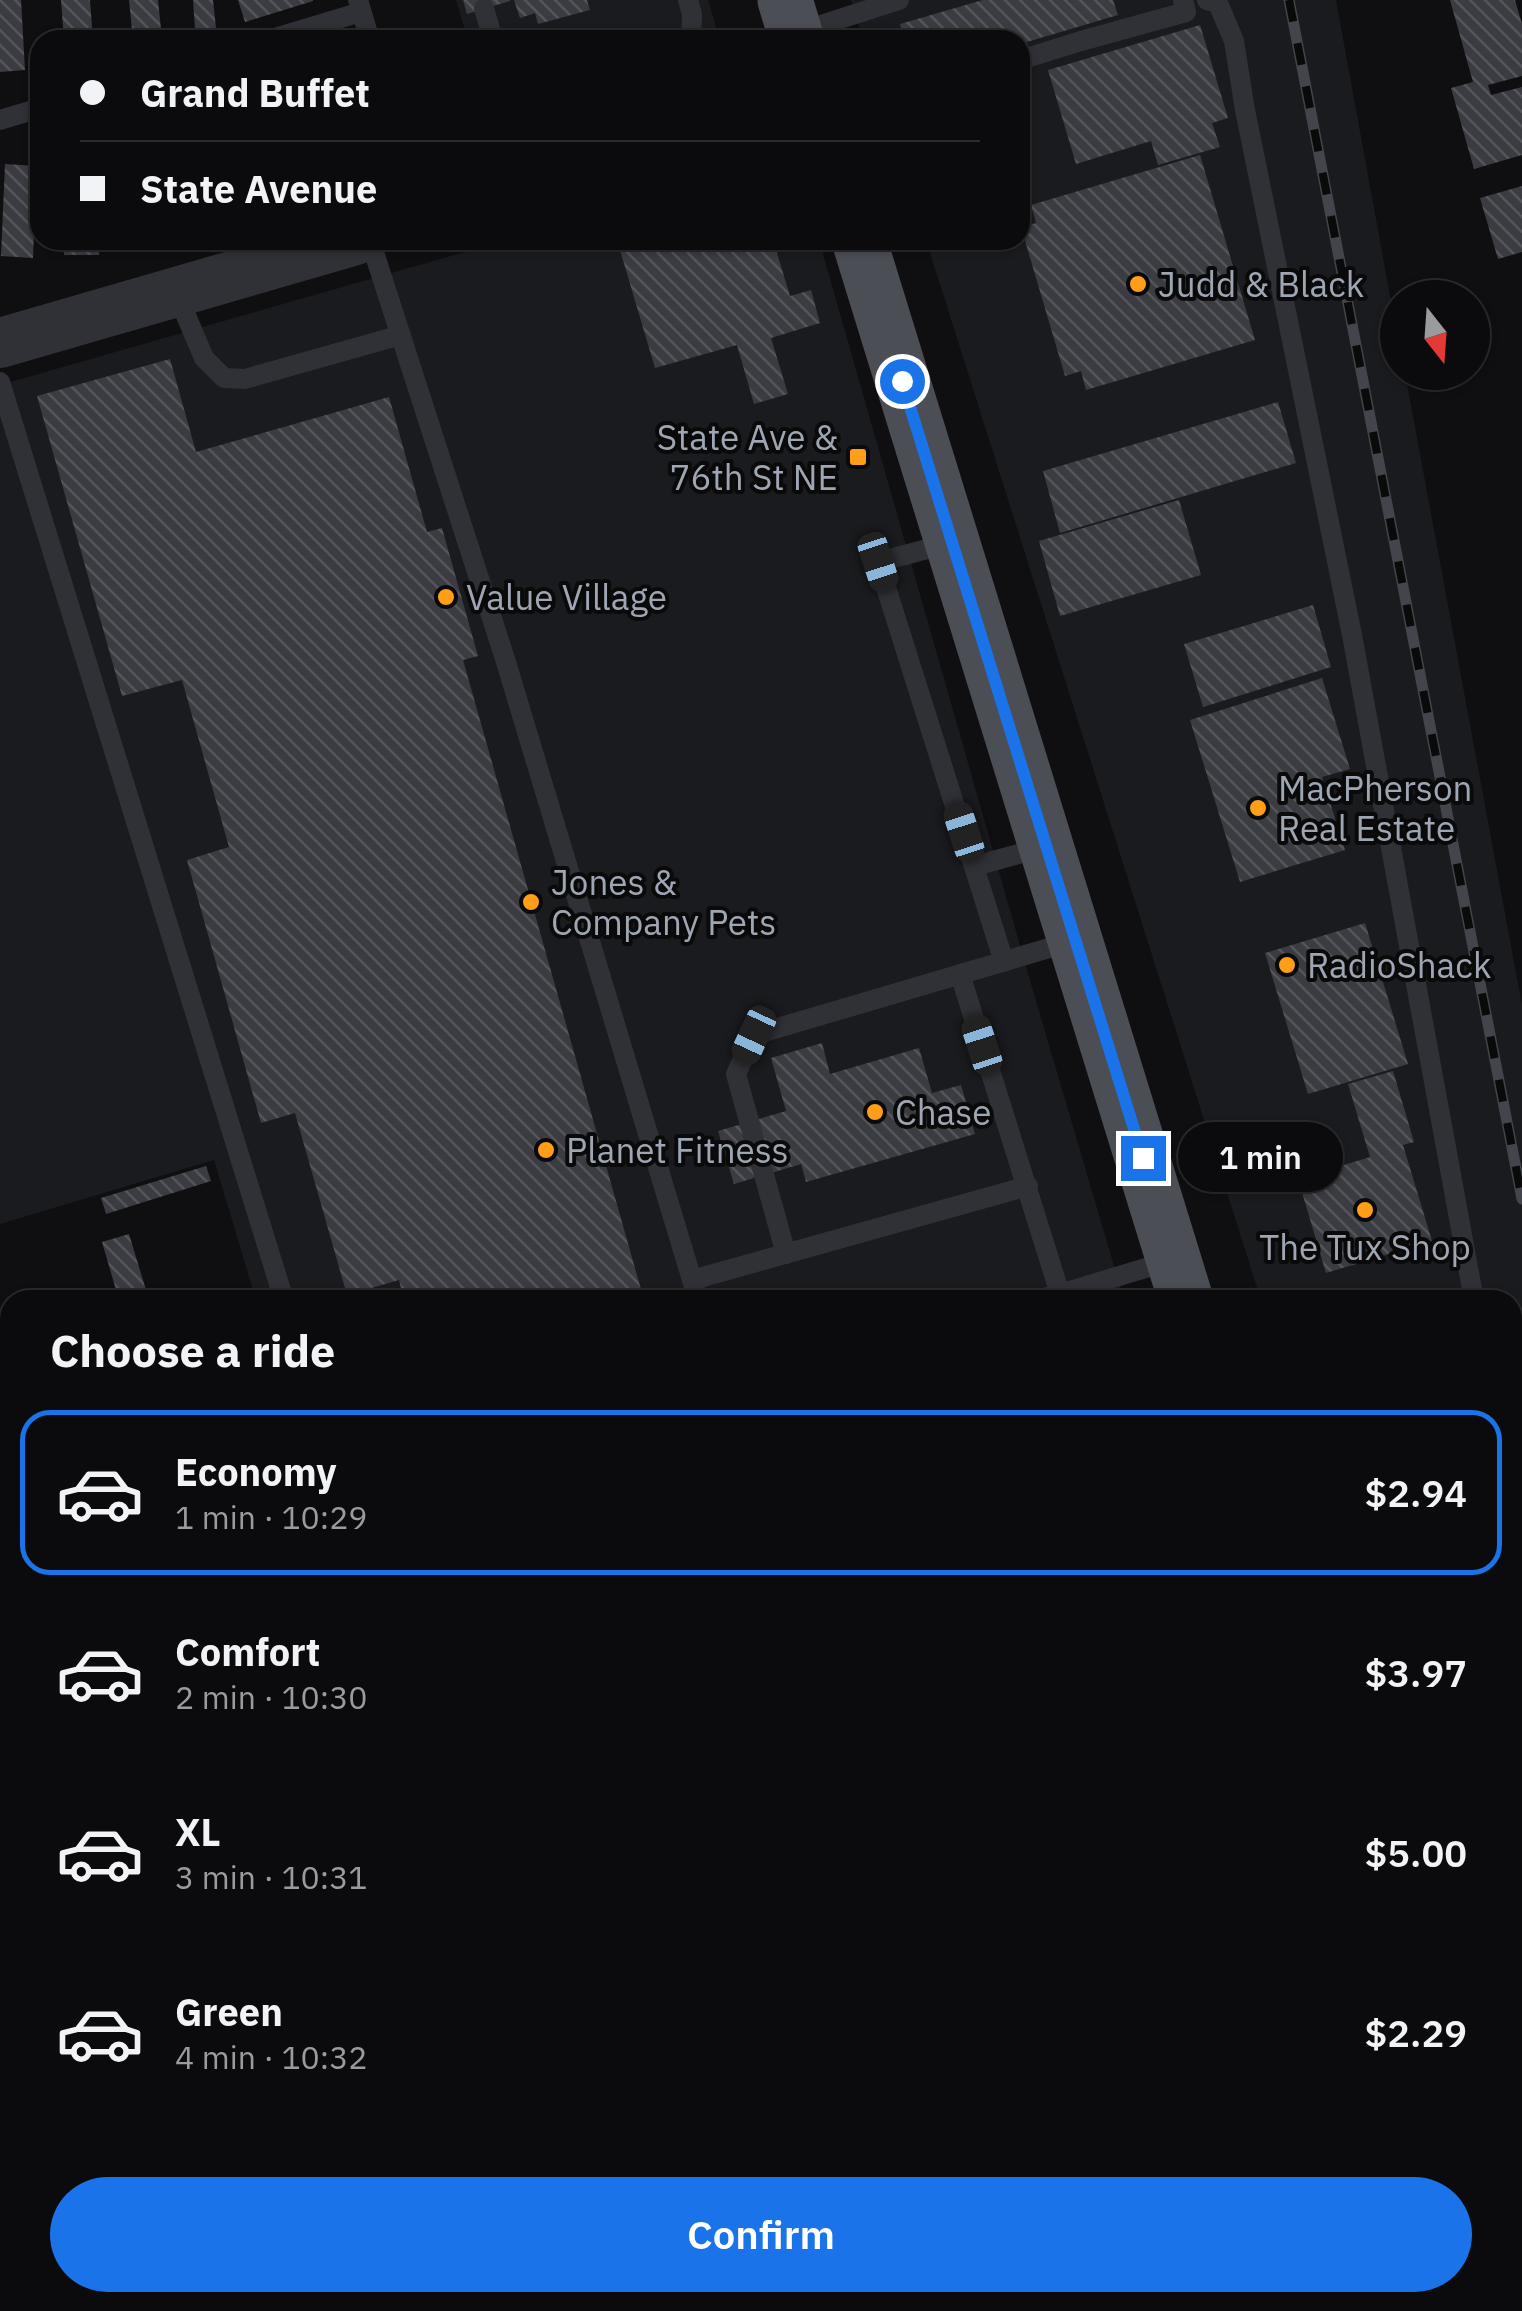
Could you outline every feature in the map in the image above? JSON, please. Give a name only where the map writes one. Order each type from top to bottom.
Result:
[{"type":"main road","points":[[862,250],[1180,1280]]},
{"type":"street","points":[[0,343],[321,250]]},
{"type":"lane","points":[[688,0],[691,30]]},
{"type":"lane","points":[[792,24],[900,0]]},
{"type":"lane","points":[[1030,57],[1186,12],[1183,0]]},
{"type":"lane","points":[[1207,0],[1218,3],[1234,41],[1352,635],[1472,1290]]},
{"type":"lane","points":[[295,30],[360,6],[367,30]]},
{"type":"lane","points":[[484,8],[491,30]]},
{"type":"lane","points":[[0,120],[30,111]]},
{"type":"lane","points":[[373,250],[522,712],[695,1290],[786,1254],[1028,1186]]},
{"type":"lane","points":[[176,292],[204,358],[224,378],[245,380],[401,335]]},
{"type":"lane","points":[[0,382],[8,434],[281,1290]]},
{"type":"lane","points":[[952,542],[878,562],[1004,962]]},
{"type":"lane","points":[[975,866],[1046,846]]},
{"type":"lane","points":[[786,1254],[736,1074],[754,1035],[1075,940]]},
{"type":"lane","points":[[960,974],[1059,1290]]},
{"type":"lane","points":[[1094,1290],[1180,1280]]},
{"type":"shaded area","points":[[456,0],[708,0],[717,30],[465,30]]},
{"type":"shaded area","points":[[851,0],[1336,0],[1387,280],[1380,280],[1380,390],[1408,390],[1522,1005],[1522,1290],[1258,1290],[929,250],[1030,250],[1030,30],[860,30]]},
{"type":"shaded area","points":[[472,250],[822,250],[1121,1290],[253,1290],[214,1160],[0,1224],[0,385]]},
{"type":"building","points":[[0,0],[21,0],[25,70],[0,72]]},
{"type":"building","points":[[61,0],[90,0],[92,30],[63,30]]},
{"type":"building","points":[[129,0],[158,0],[161,30],[132,30]]},
{"type":"building","points":[[193,0],[213,0],[216,28],[195,29]]},
{"type":"building","points":[[238,0],[313,0],[313,1],[245,22]]},
{"type":"building","points":[[463,0],[509,0],[510,1],[467,14]]},
{"type":"building","points":[[514,0],[587,0],[590,10],[538,24],[535,13],[520,18]]},
{"type":"building","points":[[983,0],[1113,0],[1118,15],[1030,41],[1030,30],[902,30],[900,24]]},
{"type":"building","points":[[1450,0],[1515,0],[1522,24],[1522,76],[1488,85],[1491,95],[1522,87],[1522,155],[1474,169],[1451,88],[1473,82]]},
{"type":"building","points":[[1200,25],[1228,118],[1212,123],[1220,147],[1158,165],[1151,141],[1076,164],[1048,70]]},
{"type":"building","name":"Judd & Black","points":[[1200,155],[1255,340],[1086,390],[1081,371],[1065,376],[1028,250],[1030,225],[1036,223],[1031,205]]},
{"type":"building","points":[[5,164],[30,166],[33,258],[1,256]]},
{"type":"building","points":[[1522,186],[1522,252],[1498,259],[1480,198]]},
{"type":"building","points":[[64,250],[99,250],[99,255],[64,255]]},
{"type":"building","points":[[620,250],[776,250],[790,296],[811,290],[820,323],[771,338],[788,394],[754,404],[737,345],[655,368]]},
{"type":"building","points":[[170,359],[196,452],[389,397],[427,532],[442,528],[478,656],[463,660],[641,1290],[402,1290],[399,1280],[364,1290],[346,1290],[295,1113],[261,1123],[187,860],[229,847],[182,680],[122,696],[37,396]]},
{"type":"building","points":[[1278,402],[1296,463],[1060,533],[1043,471]]},
{"type":"building","points":[[1179,500],[1201,575],[1060,616],[1039,541]]},
{"type":"building","points":[[1313,605],[1331,667],[1203,707],[1184,644]]},
{"type":"building","points":[[1322,678],[1350,769],[1322,777],[1345,850],[1240,882],[1190,720]]},
{"type":"building","points":[[1365,923],[1408,1064],[1308,1094],[1265,953]]},
{"type":"building","name":"Chase","points":[[822,1043],[830,1074],[919,1048],[932,1093],[961,1085],[975,1134],[806,1182],[801,1164],[734,1184],[718,1131],[786,1111],[771,1058]]},
{"type":"building","name":"The Tux Shop","points":[[1393,1071],[1414,1142],[1403,1145],[1432,1241],[1326,1273],[1298,1179],[1370,1157],[1348,1084]]},
{"type":"building","points":[[206,1166],[211,1181],[106,1214],[101,1198]]},
{"type":"building","points":[[129,1234],[146,1290],[116,1290],[102,1242]]},
{"type":"railway","points":[[1289,0],[1522,1199]]},
{"type":"place","name":"Judd & Black","points":[[1138,284]]},
{"type":"place","name":"State Ave & 76th St NE","points":[[858,457]]},
{"type":"place","name":"Value Village","points":[[446,597]]},
{"type":"place","name":"MacPherson Real Estate","points":[[1258,808]]},
{"type":"place","name":"Jones & Company Pets","points":[[531,902]]},
{"type":"place","name":"RadioShack","points":[[1287,965]]},
{"type":"place","name":"Chase","points":[[875,1112]]},
{"type":"place","name":"Planet Fitness","points":[[546,1150]]},
{"type":"place","name":"The Tux Shop","points":[[1365,1210]]},
{"type":"route","points":[[902,381],[1143,1158]]}]
